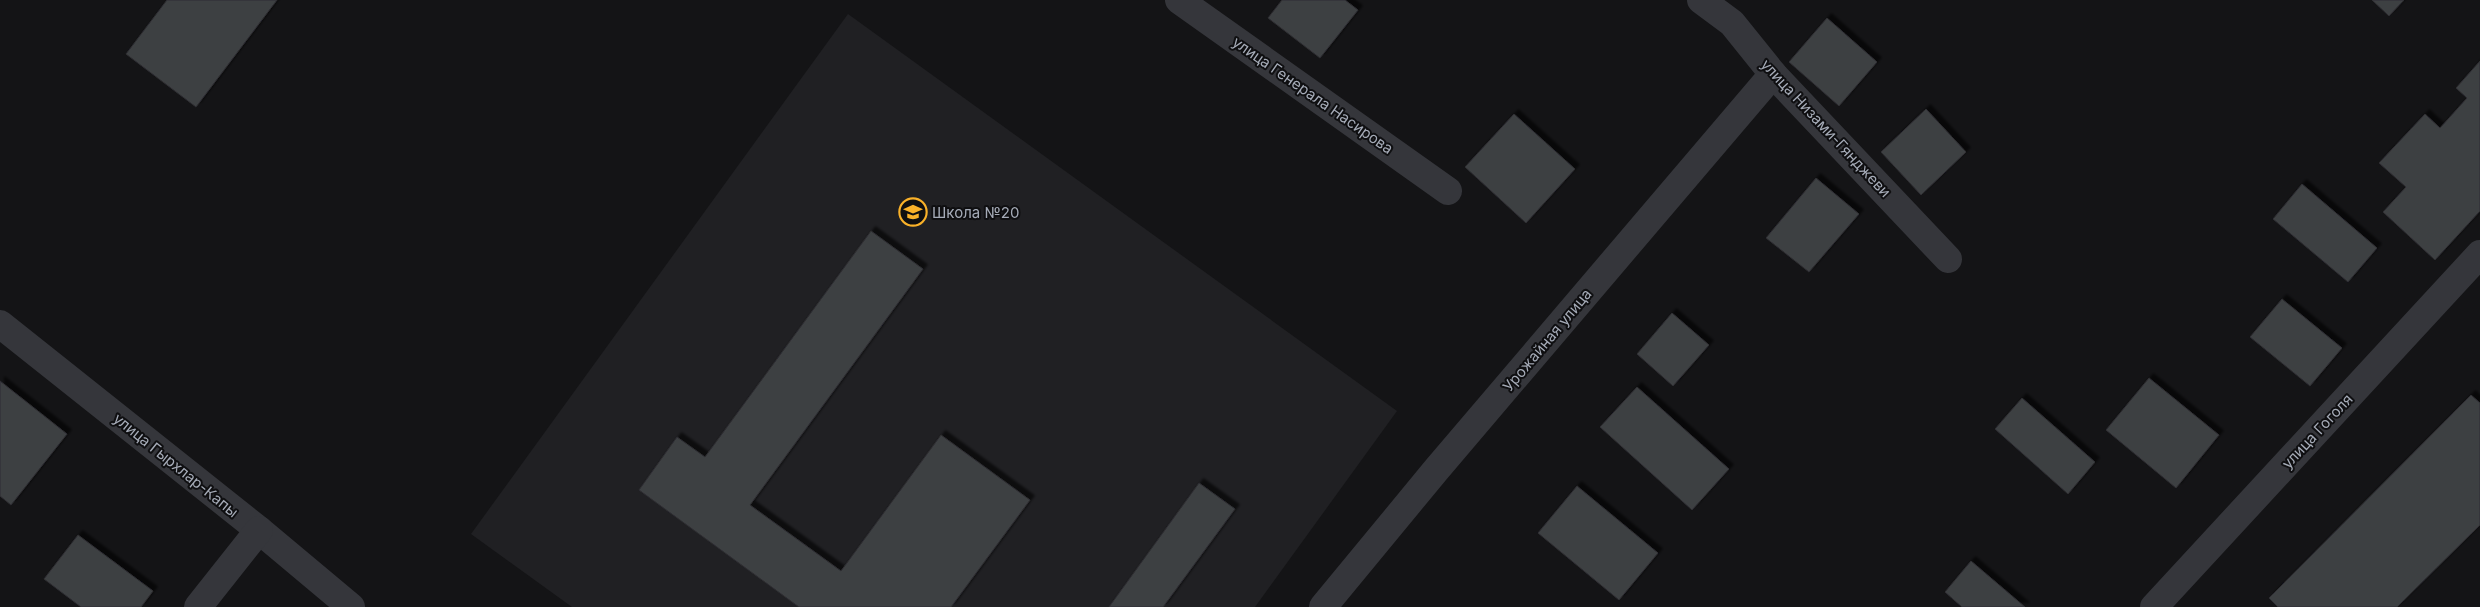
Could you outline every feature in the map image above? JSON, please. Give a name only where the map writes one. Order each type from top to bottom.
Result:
[{"type":"street","name":"улица Генерала Насирова","points":[[1179,0],[1448,190]]},
{"type":"street","name":"улица Низами-Гянджеви","points":[[1701,0],[1732,23],[1773,74],[1948,259]]},
{"type":"street","name":"Урожайная улица","points":[[1323,607],[1443,462],[1773,74]]},
{"type":"street","name":"улица Гоголя","points":[[2154,607],[2480,254]]},
{"type":"street","name":"улица Гырхлар-Капы","points":[[0,324],[259,530],[351,607]]},
{"type":"street","points":[[198,607],[259,530]]},
{"type":"shaded area","name":"Школа №20","points":[[848,14],[1397,411],[1255,607],[572,607],[471,534]]},
{"type":"building","points":[[167,0],[277,0],[196,107],[126,54]]},
{"type":"building","points":[[1282,0],[1345,0],[1358,10],[1320,58],[1268,18]]},
{"type":"building","points":[[2372,0],[2404,0],[2389,16]]},
{"type":"building","points":[[1827,18],[1877,62],[1839,106],[1789,62]]},
{"type":"building","points":[[2480,61],[2480,211],[2435,260],[2383,212],[2406,187],[2379,163],[2425,114],[2440,128],[2467,98],[2456,88]]},
{"type":"building","points":[[1926,109],[1966,152],[1921,195],[1881,152]]},
{"type":"building","points":[[1514,114],[1575,169],[1526,223],[1465,167]]},
{"type":"building","points":[[1816,178],[1859,214],[1809,272],[1766,238]]},
{"type":"building","points":[[2302,184],[2377,248],[2348,282],[2273,219]]},
{"type":"building","points":[[871,231],[923,269],[750,505],[841,571],[941,435],[1030,500],[951,607],[799,607],[639,490],[677,437],[705,457]]},
{"type":"building","points":[[2282,299],[2342,348],[2310,386],[2250,337]]},
{"type":"building","points":[[1672,313],[1709,345],[1673,386],[1637,354]]},
{"type":"building","points":[[2149,378],[2219,435],[2176,488],[2106,430]]},
{"type":"building","points":[[0,381],[67,434],[11,505],[0,496]]},
{"type":"building","points":[[1637,387],[1729,469],[1692,510],[1600,427]]},
{"type":"building","points":[[2471,395],[2480,403],[2480,525],[2397,607],[2278,607],[2269,598]]},
{"type":"building","points":[[2022,398],[2095,462],[2068,494],[1995,429]]},
{"type":"building","points":[[1199,483],[1235,509],[1163,607],[1109,607]]},
{"type":"building","points":[[1577,486],[1658,553],[1619,600],[1538,533]]},
{"type":"building","points":[[78,535],[153,591],[141,607],[81,607],[44,579]]},
{"type":"building","points":[[1971,561],[2025,607],[1962,607],[1945,592]]},
{"type":"place","name":"Школа №20","points":[[913,212]]}]
